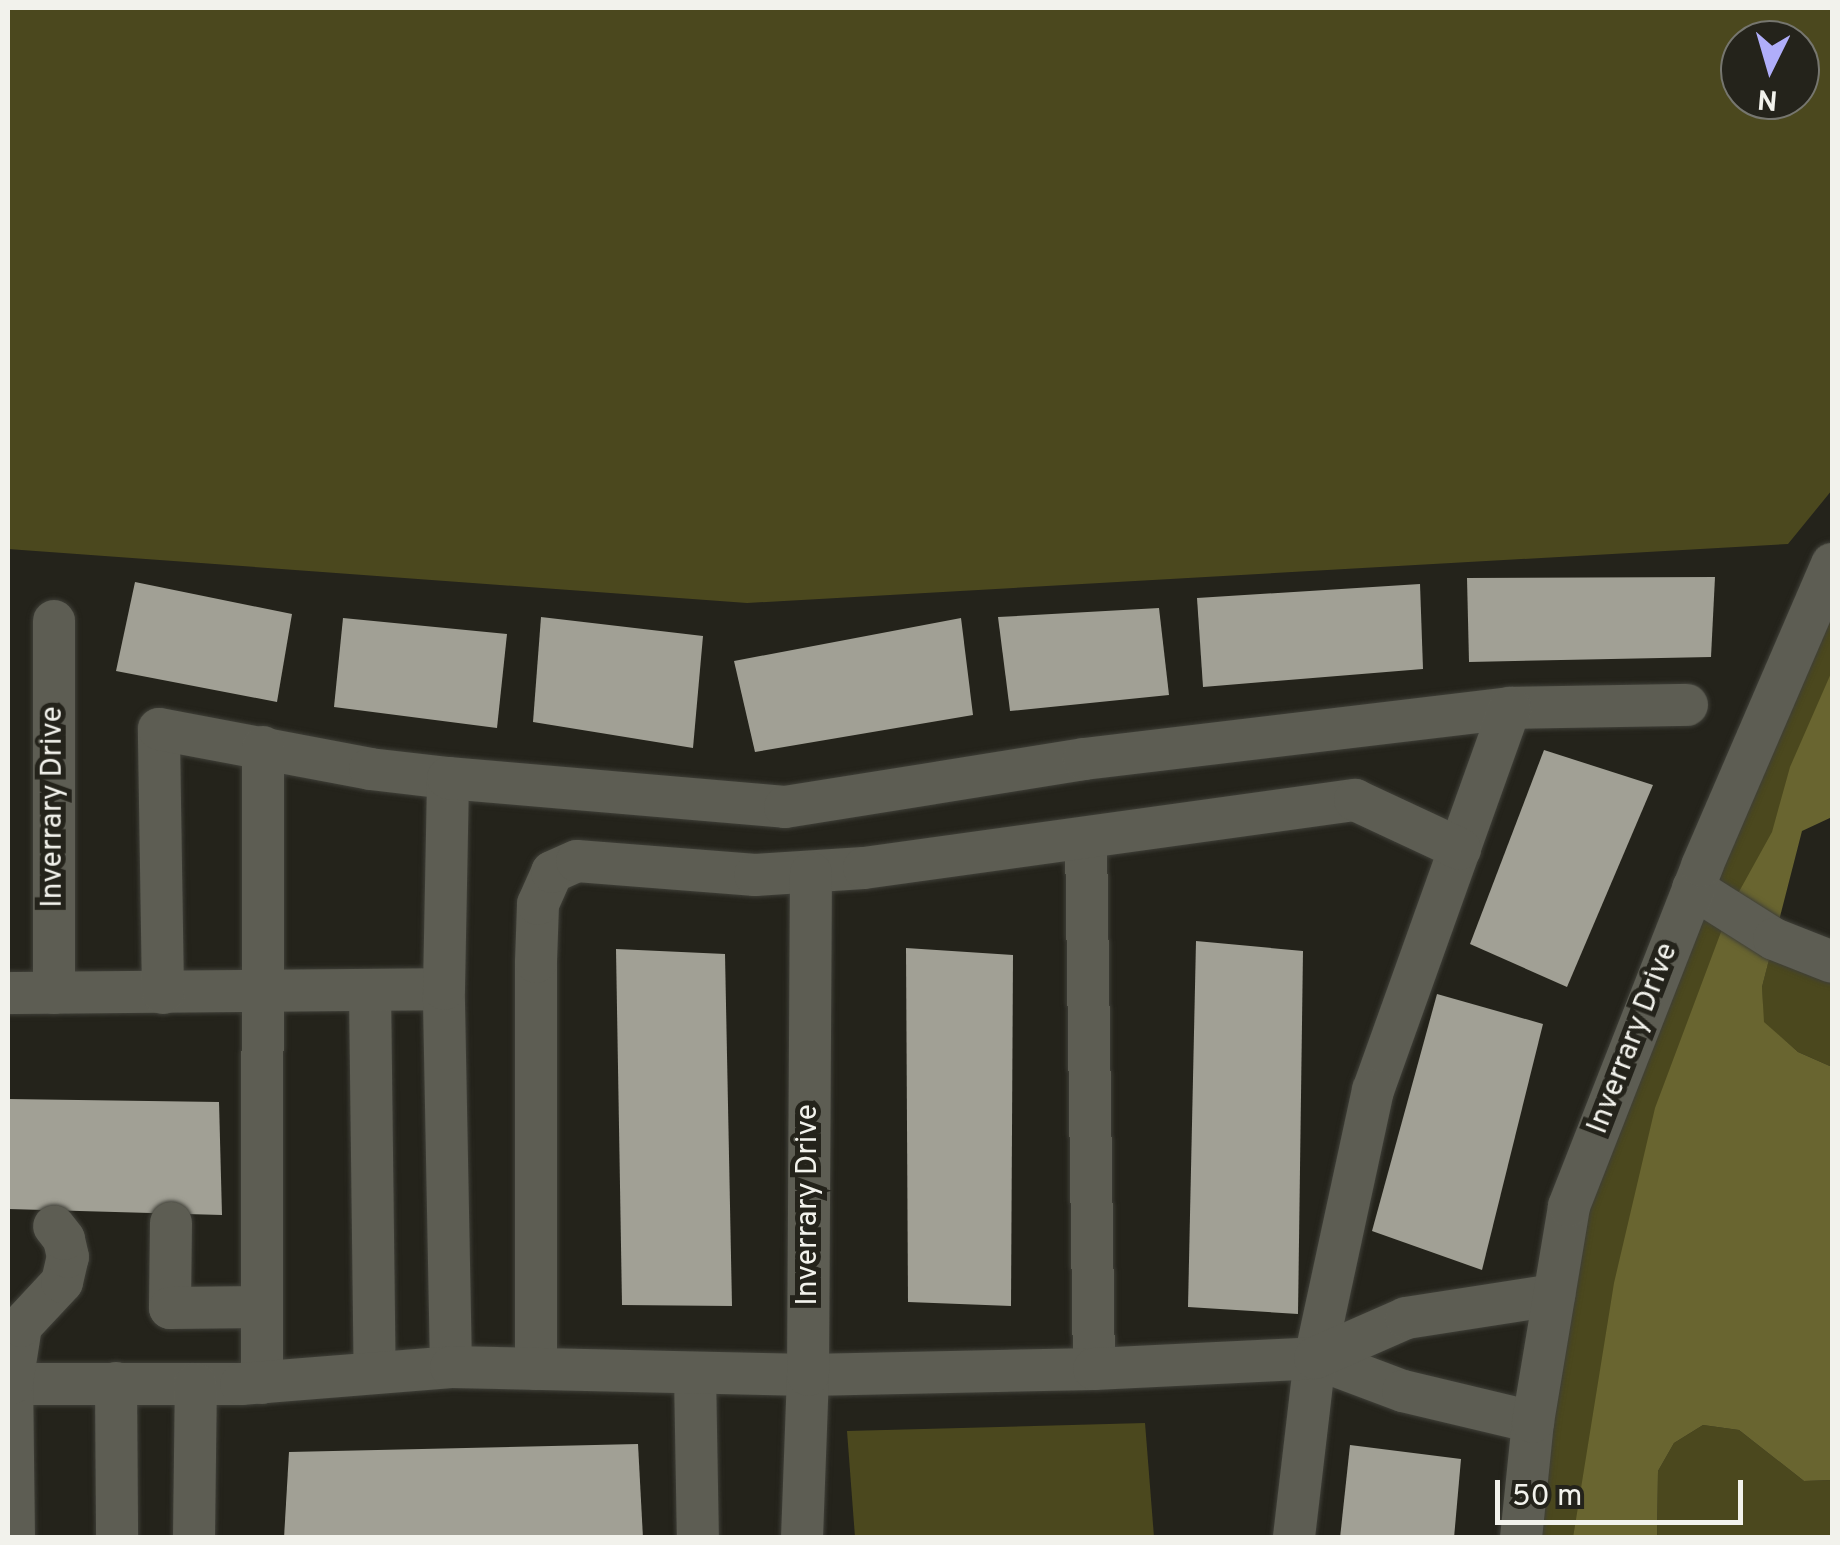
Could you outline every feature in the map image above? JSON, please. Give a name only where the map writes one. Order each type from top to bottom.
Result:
[{"type":"street","name":"Inverrary Drive","points":[[1521,1538],[1533,1422],[1569,1206],[1709,884],[1832,564]]},
{"type":"street","name":"Inverrary Drive","points":[[54,621],[54,993]]},
{"type":"street","points":[[164,993],[159,729],[370,769],[786,807],[1084,759],[1510,708],[1687,705]]},
{"type":"street","points":[[1294,1538],[1316,1358],[1373,1090],[1510,708]]},
{"type":"street","points":[[262,1383],[263,747]]},
{"type":"street","points":[[448,778],[444,989],[451,1367]]},
{"type":"street","points":[[536,1369],[536,962],[538,904],[552,872],[577,862],[755,875],[810,873],[1086,840],[1355,800],[1460,848]]},
{"type":"street","points":[[1086,840],[1094,1370]]},
{"type":"street","name":"Inverrary Drive","points":[[802,1538],[808,1375],[810,873]]},
{"type":"street","points":[[1709,884],[1804,946]]},
{"type":"street","points":[[8,993],[444,989]]},
{"type":"street","points":[[370,990],[375,1373]]},
{"type":"street","points":[[171,1223],[170,1308],[262,1307]]},
{"type":"street","points":[[14,1538],[10,1384],[14,1324],[62,1282],[68,1258],[64,1239],[54,1226]]},
{"type":"street","points":[[10,1384],[262,1383],[451,1367],[808,1375],[1094,1370],[1316,1358],[1406,1318],[1554,1295]]},
{"type":"street","points":[[1403,1392],[1406,1318]]},
{"type":"street","points":[[1316,1358],[1403,1392],[1533,1422]]},
{"type":"street","points":[[694,1372],[698,1538]]},
{"type":"street","points":[[116,1383],[117,1538]]},
{"type":"street","points":[[194,1538],[196,1384]]},
{"type":"shaded area","points":[[8,8],[1832,8],[1832,490],[1788,544],[747,603],[8,549]]},
{"type":"shaded area","points":[[1832,564],[1832,711],[1801,788],[1630,1537],[1521,1538],[1569,1206]]},
{"type":"shaded area","points":[[1832,671],[1832,817],[1802,831],[1762,987],[1764,1022],[1798,1052],[1832,1067],[1832,1480],[1804,1481],[1739,1430],[1703,1425],[1674,1443],[1658,1471],[1657,1537],[1573,1538],[1614,1283],[1655,1108],[1730,908],[1772,832],[1790,767]]},
{"type":"shaded area","points":[[1774,939],[1832,962],[1832,1067],[1798,1052],[1763,1022],[1762,987]]},
{"type":"shaded area","points":[[1145,1423],[1154,1537],[855,1537],[847,1431]]},
{"type":"shaded area","points":[[1703,1425],[1739,1430],[1804,1481],[1832,1480],[1832,1537],[1657,1538],[1658,1471],[1674,1443]]},
{"type":"building","points":[[1715,577],[1711,657],[1469,662],[1467,578]]},
{"type":"building","points":[[135,582],[292,614],[277,702],[116,671]]},
{"type":"building","points":[[1420,584],[1423,669],[1203,687],[1197,598]]},
{"type":"building","points":[[1159,608],[1169,695],[1010,711],[998,617]]},
{"type":"building","points":[[541,617],[703,636],[693,748],[533,722]]},
{"type":"building","points":[[343,618],[507,634],[497,728],[334,707]]},
{"type":"building","points":[[961,618],[973,715],[755,752],[734,661]]},
{"type":"building","points":[[1544,750],[1653,785],[1567,987],[1470,944]]},
{"type":"building","points":[[1196,941],[1303,951],[1298,1314],[1188,1307]]},
{"type":"building","points":[[906,948],[1013,955],[1011,1306],[908,1302]]},
{"type":"building","points":[[616,949],[725,954],[732,1306],[622,1305]]},
{"type":"building","points":[[1437,994],[1543,1024],[1482,1270],[1372,1231]]},
{"type":"building","points":[[8,1099],[219,1102],[222,1215],[8,1209]]},
{"type":"building","points":[[638,1444],[643,1538],[284,1538],[289,1452]]},
{"type":"building","points":[[1350,1445],[1461,1459],[1454,1538],[1340,1538]]}]
